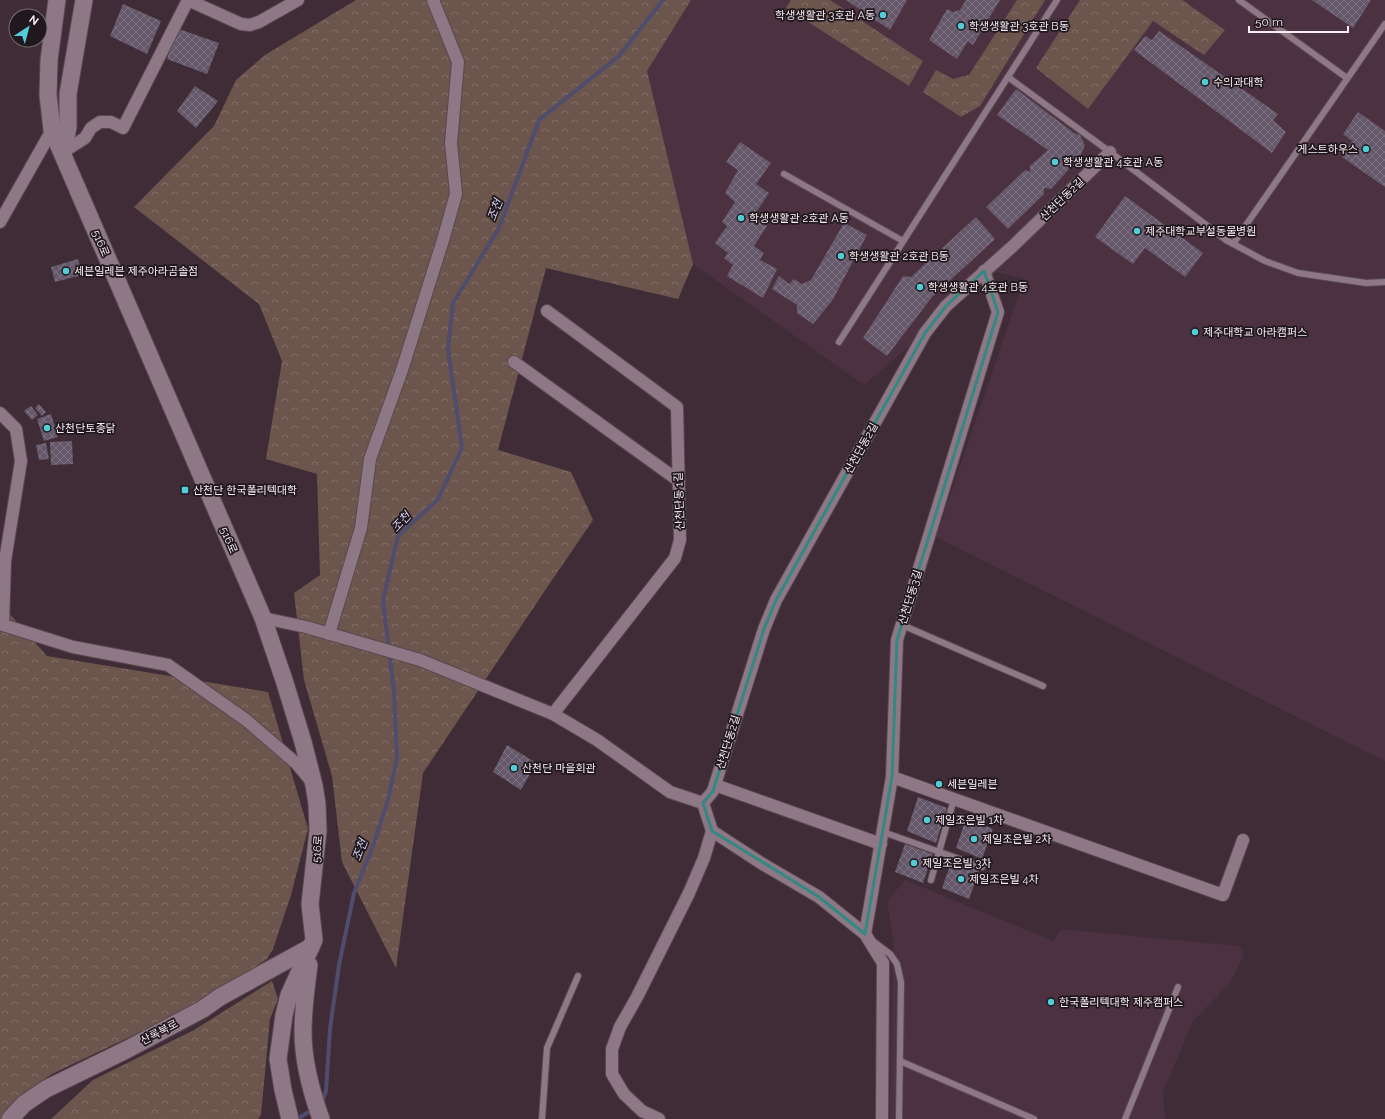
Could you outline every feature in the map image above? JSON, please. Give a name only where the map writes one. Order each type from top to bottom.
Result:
[{"type":"main road","name":"516로","points":[[57,0],[49,60],[48,96],[52,130],[263,618],[285,683],[314,785],[318,831],[310,904],[314,940],[289,995],[284,1015],[278,1059],[283,1090],[290,1118]]},
{"type":"main road","points":[[62,152],[68,127],[68,94],[84,0]]},
{"type":"main road","name":"516로","points":[[311,946],[304,1005],[303,1033],[306,1065],[318,1111]]},
{"type":"main road","name":"산록북로","points":[[10,1119],[24,1104],[46,1089],[171,1026],[311,946]]},
{"type":"street","points":[[62,152],[85,138],[91,128],[100,122],[111,122],[123,128],[188,0],[241,24],[250,26],[298,0]]},
{"type":"street","points":[[329,634],[360,528],[370,459],[402,370],[456,194],[451,143],[458,62],[433,0]]},
{"type":"street","points":[[0,222],[52,130]]},
{"type":"street","name":"산천단동2길","points":[[703,803],[713,791],[764,629],[776,600],[925,333],[946,306],[1013,246],[1110,152]]},
{"type":"street","name":"산천단동3길","points":[[865,934],[892,777],[897,640],[998,312],[984,271]]},
{"type":"street","name":"산천단동 1길","points":[[546,312],[677,407],[679,481],[680,540],[675,558],[553,714]]},
{"type":"street","points":[[514,362],[679,481]]},
{"type":"street","points":[[0,413],[16,429],[21,461],[5,561],[3,624],[73,648],[168,664],[246,720],[296,763],[314,785]]},
{"type":"street","points":[[263,618],[329,634],[420,660],[553,714],[596,740],[670,792],[703,803],[712,831],[704,858],[689,893],[637,997],[620,1027],[612,1049],[612,1074],[624,1094],[642,1111],[659,1119]]},
{"type":"street","points":[[892,777],[1223,895],[1243,840]]},
{"type":"street","points":[[715,785],[882,838]]},
{"type":"street","points":[[712,831],[760,863],[819,897],[865,934],[883,963],[882,1119]]},
{"type":"lane","points":[[839,342],[1057,0]]},
{"type":"lane","points":[[1239,0],[1347,78]]},
{"type":"lane","points":[[1233,244],[1385,24]]},
{"type":"lane","points":[[1008,77],[1233,244],[1265,261],[1298,273],[1366,283],[1385,282]]},
{"type":"lane","points":[[784,174],[903,241]]},
{"type":"lane","points":[[902,624],[1042,686]]},
{"type":"lane","points":[[931,880],[954,799]]},
{"type":"lane","points":[[882,838],[939,852],[982,867]]},
{"type":"lane","points":[[865,934],[890,954],[897,964],[901,982],[899,1119]]},
{"type":"lane","points":[[542,1119],[547,1048],[578,976]]},
{"type":"lane","points":[[1125,1119],[1178,987]]},
{"type":"lane","points":[[900,1061],[1034,1119]]},
{"type":"highlighted area","points":[[984,271],[998,312],[897,640],[892,777],[865,934],[819,897],[712,831],[703,803],[713,791],[764,629],[776,600],[925,333],[946,306]]},
{"type":"shaded area","name":"제주대학교 아라캠퍼스","points":[[691,0],[1385,0],[1385,761],[936,537],[1024,279],[996,272],[864,385],[693,264],[635,90]]},
{"type":"shaded area","name":"한국폴리텍대학 제주캠퍼스","points":[[905,880],[1053,941],[1061,929],[1239,946],[1244,955],[1229,984],[1193,1021],[1163,1092],[1165,1119],[890,1119],[893,938],[887,901]]},
{"type":"green space","points":[[356,0],[691,0],[647,71],[693,264],[678,299],[546,268],[498,450],[571,472],[593,520],[423,773],[396,968],[342,862],[332,776],[304,680],[294,593],[320,575],[317,474],[266,459],[282,361],[259,304],[134,207],[214,126],[236,80],[265,55]]},
{"type":"green space","points":[[791,0],[830,0],[923,61],[909,86],[786,8]]},
{"type":"green space","points":[[1017,0],[1045,0],[980,106],[961,117],[923,92],[936,70],[953,79],[969,75]]},
{"type":"green space","points":[[1080,0],[1182,0],[1225,30],[1204,55],[1153,21],[1088,109],[1036,68]]},
{"type":"green space","points":[[0,603],[47,656],[268,692],[308,829],[291,895],[273,949],[267,959],[235,981],[159,1023],[52,1074],[23,1094],[2,1119],[0,1119]]},
{"type":"green space","points":[[272,981],[278,999],[270,1019],[261,1115],[258,1119],[51,1119],[93,1080],[194,1030]]},
{"type":"building","name":"학생생활관 3호관 A동","points":[[846,0],[907,0],[890,30]]},
{"type":"building","name":"학생생활관 3호관 B동","points":[[966,0],[1000,0],[973,45],[968,41],[957,59],[929,40],[947,9],[953,12],[960,10]]},
{"type":"building","points":[[1312,0],[1371,0],[1353,28]]},
{"type":"building","points":[[123,4],[161,21],[147,54],[110,36]]},
{"type":"building","points":[[176,28],[219,43],[207,74],[167,59]]},
{"type":"building","name":"수의과대학","points":[[1159,31],[1278,114],[1273,120],[1286,132],[1272,153],[1134,50],[1145,36],[1152,40]]},
{"type":"building","points":[[195,86],[218,101],[196,128],[177,111]]},
{"type":"building","name":"학생생활관 4호관 A동","points":[[1016,89],[1074,133],[1080,135],[1085,145],[1080,157],[1051,189],[1044,188],[1044,194],[1008,229],[986,207],[1025,170],[1030,172],[1030,166],[1048,150],[997,115]]},
{"type":"building","name":"게스트하우스","points":[[1358,112],[1385,131],[1385,187],[1342,157],[1352,141],[1343,134]]},
{"type":"building","name":"학생생활관 2호관 A동","points":[[740,142],[771,163],[756,184],[769,193],[755,214],[767,226],[754,246],[764,253],[760,260],[777,269],[763,298],[727,276],[733,265],[724,258],[728,253],[715,243],[727,226],[722,222],[735,202],[725,193],[738,170],[726,162]]},
{"type":"building","name":"제주대학교부설동물병원","points":[[1125,196],[1203,253],[1185,277],[1145,248],[1133,264],[1095,237]]},
{"type":"building","name":"학생생활관 4호관 B동","points":[[976,217],[995,239],[932,297],[887,356],[863,338],[903,276],[911,277]]},
{"type":"building","name":"학생생활관 2호관 B동","points":[[844,223],[867,235],[832,301],[813,324],[797,313],[797,305],[772,289],[779,276],[789,284],[794,279],[802,284],[811,280]]},
{"type":"building","name":"세븐일레븐 제주아라곰솔점","points":[[78,259],[82,275],[55,282],[51,267]]},
{"type":"building","points":[[39,404],[46,412],[42,416],[35,408]]},
{"type":"building","points":[[31,406],[38,415],[32,420],[24,411]]},
{"type":"building","name":"산천단토종닭","points":[[51,414],[58,437],[44,441],[37,419]]},
{"type":"building","points":[[72,441],[73,464],[51,465],[50,442]]},
{"type":"building","points":[[46,443],[49,459],[39,460],[36,445]]},
{"type":"building","name":"산천단 마을회관","points":[[507,745],[536,763],[521,790],[493,772]]},
{"type":"building","name":"제일조은빌 1차","points":[[918,797],[947,808],[936,843],[907,831]]},
{"type":"building","name":"제일조은빌 2차","points":[[966,819],[993,829],[982,859],[956,848]]},
{"type":"building","name":"제일조은빌 3차","points":[[905,844],[933,854],[923,883],[895,872]]},
{"type":"building","name":"제일조은빌 4차","points":[[952,860],[979,871],[969,899],[942,888]]},
{"type":"waterway","name":"조천","points":[[322,1102],[326,1091],[330,1029],[339,965],[354,893],[374,843],[388,800],[397,758],[394,692],[383,600],[398,536],[438,499],[462,448],[448,349],[453,303],[499,228],[539,120],[619,56],[663,0]]},
{"type":"waterway","name":"조천","points":[[297,1119],[314,1109]]},
{"type":"place","name":"학생생활관 3호관 A동","points":[[883,15]]},
{"type":"place","name":"학생생활관 3호관 B동","points":[[961,26]]},
{"type":"place","name":"수의과대학","points":[[1205,82]]},
{"type":"place","name":"게스트하우스","points":[[1366,149]]},
{"type":"place","name":"학생생활관 4호관 A동","points":[[1055,162]]},
{"type":"place","name":"학생생활관 2호관 A동","points":[[741,218]]},
{"type":"place","name":"제주대학교부설동물병원","points":[[1137,231]]},
{"type":"place","name":"학생생활관 2호관 B동","points":[[841,256]]},
{"type":"place","name":"세븐일레븐 제주아라곰솔점","points":[[66,271]]},
{"type":"place","name":"학생생활관 4호관 B동","points":[[920,287]]},
{"type":"place","name":"제주대학교 아라캠퍼스","points":[[1195,332]]},
{"type":"place","name":"산천단토종닭","points":[[47,428]]},
{"type":"place","name":"산천단 한국폴리텍대학","points":[[185,490]]},
{"type":"place","name":"산천단 마을회관","points":[[514,768]]},
{"type":"place","name":"세븐일레븐","points":[[939,784]]},
{"type":"place","name":"제일조은빌 1차","points":[[927,820]]},
{"type":"place","name":"제일조은빌 2차","points":[[974,839]]},
{"type":"place","name":"제일조은빌 3차","points":[[914,863]]},
{"type":"place","name":"제일조은빌 4차","points":[[961,879]]},
{"type":"place","name":"한국폴리텍대학 제주캠퍼스","points":[[1051,1002]]}]
